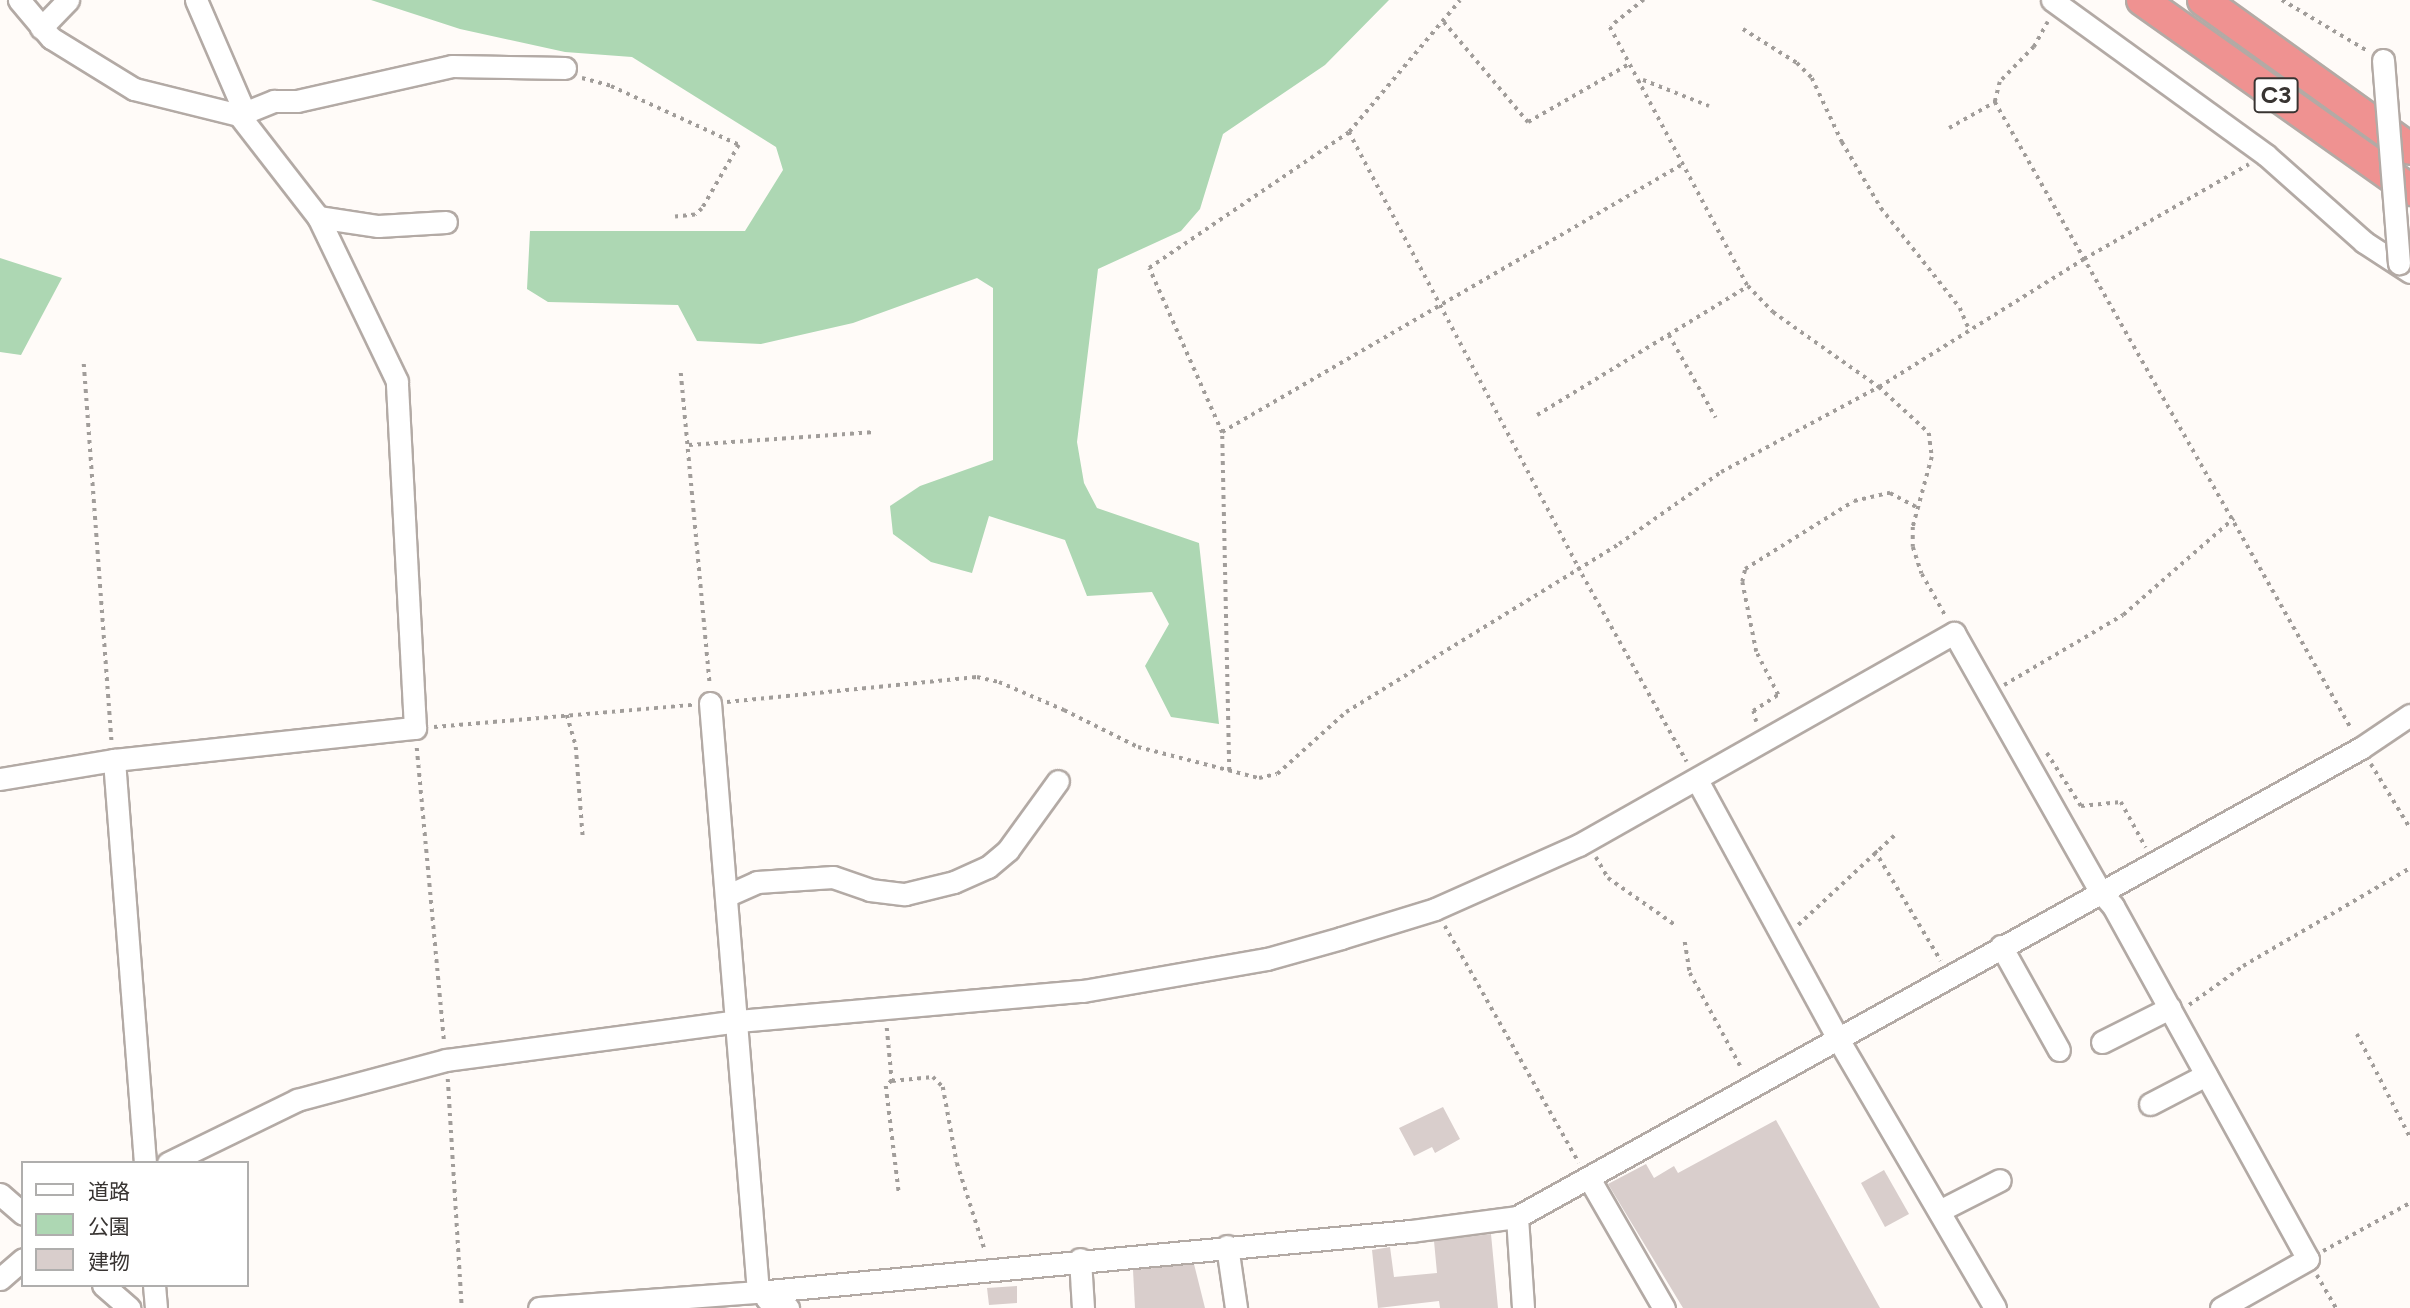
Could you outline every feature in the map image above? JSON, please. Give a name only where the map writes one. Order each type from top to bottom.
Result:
[{"type":"highway","name":"C3","points":[[2142,0],[2410,190]]},
{"type":"highway","name":"C3","points":[[2203,0],[2410,149]]},
{"type":"street","points":[[19,0],[51,38],[135,89],[242,113],[452,66],[565,68]]},
{"type":"street","points":[[41,27],[68,0]]},
{"type":"street","points":[[0,779],[114,760],[415,729],[397,381],[318,217],[242,113],[196,0]]},
{"type":"street","points":[[2055,2],[2266,155],[2364,242],[2405,267]]},
{"type":"street","points":[[2383,60],[2405,267]]},
{"type":"street","points":[[318,217],[378,226],[446,222]]},
{"type":"street","points":[[173,1161],[297,1100],[446,1060],[737,1021],[1083,990],[1183,976],[1267,959],[1435,909],[1588,841],[1954,633],[2100,891],[2113,906],[2308,1259],[2221,1308]]},
{"type":"street","points":[[710,703],[761,1292],[767,1300],[788,1308]]},
{"type":"street","points":[[539,1308],[624,1304],[761,1292],[1517,1217],[1590,1180],[2001,946],[2361,748],[2410,715]]},
{"type":"street","points":[[114,760],[145,1161]]},
{"type":"street","points":[[1697,780],[1838,1038],[1995,1308]]},
{"type":"street","points":[[726,896],[757,882],[833,877],[870,890],[905,894],[954,882],[988,867],[1008,850],[1058,781]]},
{"type":"street","points":[[2001,946],[2059,1050]]},
{"type":"street","points":[[2102,1042],[2171,1010]]},
{"type":"street","points":[[2150,1104],[2206,1075]]},
{"type":"street","points":[[1590,1180],[1664,1308]]},
{"type":"street","points":[[1940,1211],[2000,1180]]},
{"type":"street","points":[[0,1194],[21,1212]]},
{"type":"street","points":[[1517,1217],[1523,1308]]},
{"type":"street","points":[[1227,1247],[1236,1308]]},
{"type":"street","points":[[1080,1259],[1083,1308]]},
{"type":"street","points":[[0,1279],[21,1261]]},
{"type":"street","points":[[105,1287],[129,1308]]},
{"type":"street","points":[[154,1287],[156,1308]]},
{"type":"path","points":[[1229,771],[1222,433],[1150,268],[1349,132],[1366,105],[1444,22],[1460,0]]},
{"type":"path","points":[[1644,0],[1610,27],[1748,286],[1773,312],[1879,387],[1929,433],[1932,457],[1913,527],[1914,555],[1954,633]]},
{"type":"path","points":[[2282,0],[2383,60]]},
{"type":"path","points":[[2055,2],[2034,47],[2000,82],[1996,102],[2234,518],[2361,748],[2410,828]]},
{"type":"path","points":[[1444,22],[1528,122],[1629,64]]},
{"type":"path","points":[[1743,29],[1797,62],[1812,78],[1842,142],[1881,208],[1959,309],[1969,330]]},
{"type":"path","points":[[565,68],[739,145],[702,209],[695,215],[675,217]]},
{"type":"path","points":[[1637,82],[1643,79],[1709,106]]},
{"type":"path","points":[[1948,128],[1996,102]]},
{"type":"path","points":[[1349,132],[1441,303],[1577,567],[1697,780]]},
{"type":"path","points":[[462,1308],[446,1060],[415,729],[977,677],[999,682],[1065,709],[1138,747],[1259,778],[1278,774],[1346,712],[1577,567],[1619,544],[1721,472],[1879,387],[2084,259],[2266,155]]},
{"type":"path","points":[[1222,433],[1683,164]]},
{"type":"path","points":[[1537,415],[1748,286]]},
{"type":"path","points":[[1669,335],[1716,418]]},
{"type":"path","points":[[84,364],[114,760]]},
{"type":"path","points":[[681,373],[710,703]]},
{"type":"path","points":[[689,445],[875,432]]},
{"type":"path","points":[[1766,741],[1753,710],[1779,695],[1756,652],[1742,582],[1745,569],[1854,501],[1890,493],[1918,508]]},
{"type":"path","points":[[2004,685],[2123,615],[2234,518]]},
{"type":"path","points":[[1996,675],[2010,695]]},
{"type":"path","points":[[567,715],[576,747],[583,837]]},
{"type":"path","points":[[2043,747],[2081,807],[2121,802],[2153,862]]},
{"type":"path","points":[[1782,936],[1806,919],[1875,850],[1897,834]]},
{"type":"path","points":[[1588,841],[1608,878],[1675,925]]},
{"type":"path","points":[[1875,850],[1948,976]]},
{"type":"path","points":[[2171,1010],[2410,868]]},
{"type":"path","points":[[1435,909],[1590,1180]]},
{"type":"path","points":[[1685,942],[1690,973],[1753,1087]]},
{"type":"path","points":[[885,1008],[892,1081]]},
{"type":"path","points":[[2357,1034],[2410,1137]]},
{"type":"path","points":[[899,1194],[886,1086],[892,1081],[940,1080],[957,1163],[990,1268]]},
{"type":"path","points":[[2336,1308],[2308,1259],[2410,1203]]},
{"type":"green space","points":[[371,0],[1389,0],[1325,65],[1223,134],[1200,209],[1181,231],[1098,269],[1077,442],[1084,483],[1097,508],[1199,543],[1219,724],[1171,717],[1145,666],[1169,624],[1152,592],[1087,596],[1065,540],[989,516],[972,573],[931,562],[893,534],[890,506],[920,486],[993,460],[993,288],[977,278],[853,323],[761,344],[697,341],[678,305],[548,302],[527,289],[530,231],[745,231],[783,170],[776,147],[632,57],[565,52],[460,29]]},
{"type":"green space","points":[[0,258],[62,278],[21,355],[0,352]]},
{"type":"building","points":[[1443,1107],[1460,1139],[1435,1153],[1432,1147],[1414,1156],[1399,1128]]},
{"type":"building","points":[[1776,1120],[1880,1308],[1683,1308],[1608,1184],[1646,1164],[1654,1178],[1674,1166],[1678,1173]]},
{"type":"building","points":[[1884,1170],[1909,1214],[1885,1227],[1861,1183]]},
{"type":"building","points":[[1491,1234],[1498,1308],[1440,1308],[1439,1301],[1378,1308],[1372,1250],[1390,1247],[1394,1277],[1437,1273],[1434,1241]]},
{"type":"building","points":[[1194,1264],[1205,1308],[1135,1308],[1133,1270]]},
{"type":"building","points":[[1017,1286],[1017,1303],[989,1305],[987,1288]]}]
